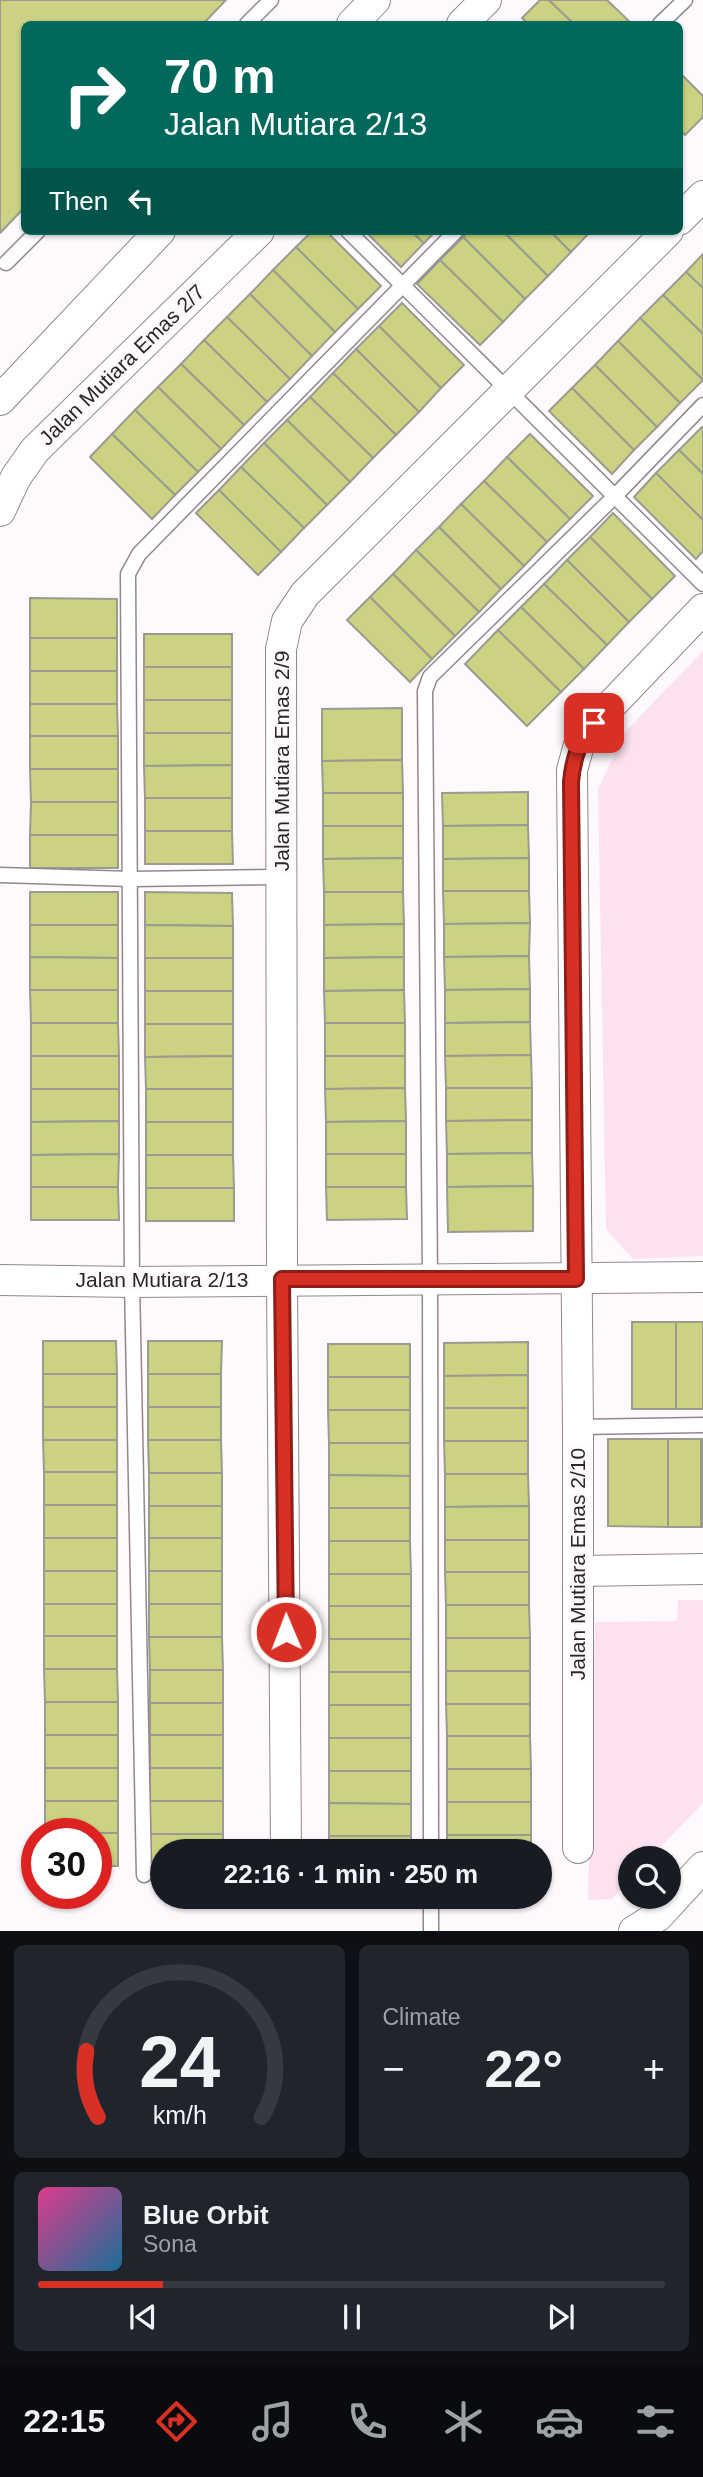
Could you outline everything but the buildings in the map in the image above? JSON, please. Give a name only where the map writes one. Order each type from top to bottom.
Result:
[{"type":"street","points":[[355,21],[375,0]]},
{"type":"street","points":[[466,21],[486,0]]},
{"type":"street","points":[[683,216],[703,196]]},
{"type":"street","points":[[0,400],[156,235]]},
{"type":"street","name":"Jalan Mutiara Emas 2/7","points":[[0,511],[16,477],[34,450],[255,235]]},
{"type":"street","name":"Jalan Mutiara Emas 2/9","points":[[286,1839],[281,649],[287,621],[305,594],[664,235]]},
{"type":"street","name":"Jalan Mutiara Emas 2/10","points":[[578,1848],[578,1427],[572,769],[579,745],[594,723],[703,609]]},
{"type":"street","name":"Jalan Mutiara 2/13","points":[[0,1280],[132,1282],[703,1277]]},
{"type":"street","points":[[578,1571],[703,1569]]},
{"type":"street","points":[[634,1931],[658,1916],[703,1867]]},
{"type":"lane","points":[[250,21],[271,0]]},
{"type":"lane","points":[[663,21],[685,0]]},
{"type":"lane","points":[[6,263],[34,235]]},
{"type":"lane","points":[[352,235],[703,583]]},
{"type":"lane","points":[[144,1875],[132,1282],[130,567],[139,554],[452,235]]},
{"type":"lane","points":[[431,1839],[425,691],[430,677],[615,496],[703,405]]},
{"type":"lane","points":[[0,875],[131,879],[281,877]]},
{"type":"lane","points":[[578,1427],[703,1425]]},
{"type":"lane","points":[[431,1909],[431,1931]]},
{"type":"shaded area","points":[[703,651],[703,1256],[633,1259],[606,1229],[598,789],[625,732]]},
{"type":"shaded area","points":[[678,1600],[703,1600],[703,1803],[662,1846],[618,1846],[618,1893],[612,1899],[588,1900],[595,1622],[677,1621]]},
{"type":"route","points":[[286,1632],[282,1279],[576,1279],[571,782],[579,745],[594,723]]}]
